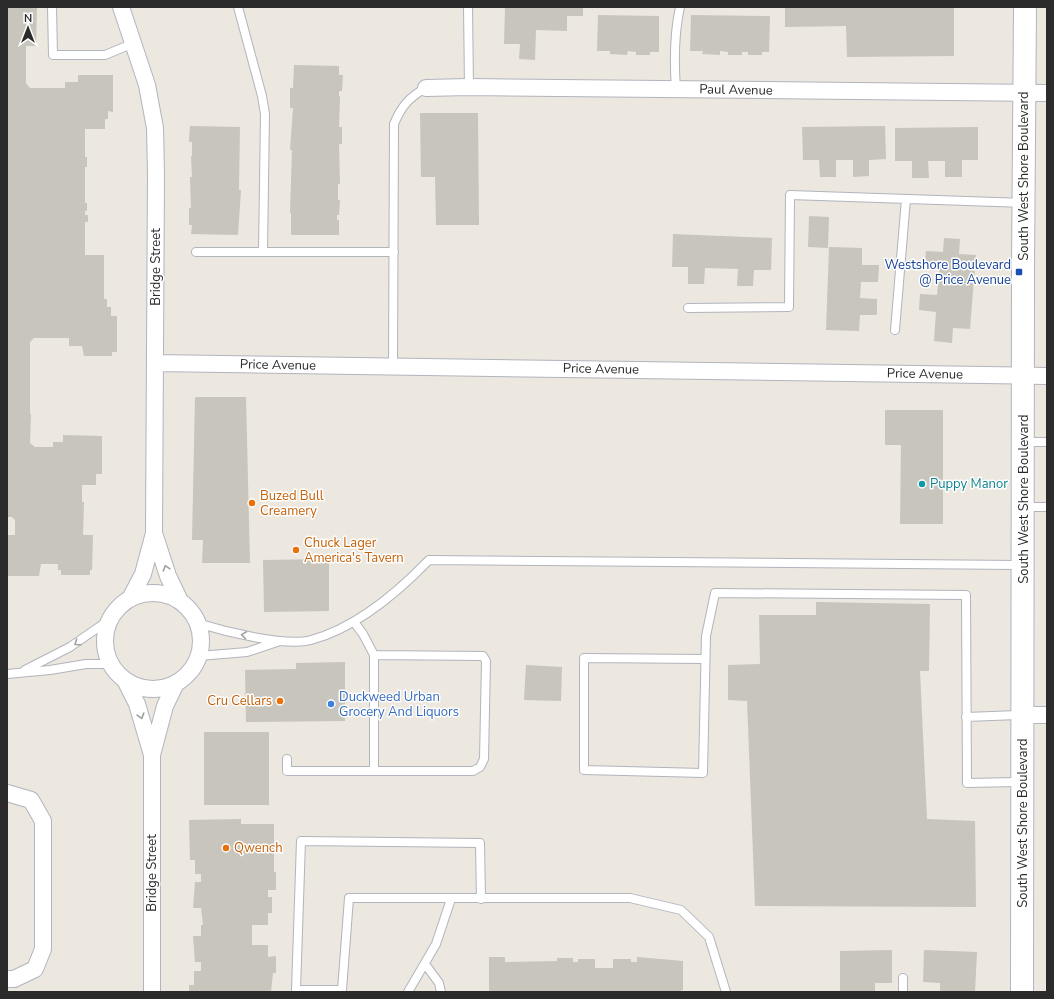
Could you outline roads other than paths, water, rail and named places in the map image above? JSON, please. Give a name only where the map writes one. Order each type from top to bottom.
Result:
[{"type":"street","name":"Bridge Street","points":[[121,7],[147,85],[155,128],[156,363],[154,533],[143,574],[130,599]]},
{"type":"street","name":"South West Shore Boulevard","points":[[1022,992],[1024,715],[1024,203],[1026,7]]},
{"type":"street","name":"Paul Avenue","points":[[426,88],[469,87],[1047,93]]},
{"type":"street","name":"Price Avenue","points":[[156,363],[1047,376]]},
{"type":"street","name":"Bridge Street","points":[[154,533],[168,576],[180,601]]},
{"type":"street","points":[[154,593],[168,596],[180,601],[192,613],[197,623],[202,640],[199,656],[192,670],[181,681],[166,688],[150,690],[134,686],[125,680],[110,664],[105,650],[104,635],[109,620],[116,608],[140,594],[154,593]]},
{"type":"street","name":"Bridge Street","points":[[125,680],[138,704],[152,755]]},
{"type":"street","name":"Bridge Street","points":[[152,992],[152,755],[165,706],[176,683]]},
{"type":"street","points":[[1024,715],[1047,715]]},
{"type":"street","points":[[7,793],[31,800],[43,822],[43,949],[35,969],[14,980],[7,980]]},
{"type":"lane","points":[[52,7],[53,55],[105,55],[134,43]]},
{"type":"lane","points":[[238,7],[262,96],[264,114],[263,252]]},
{"type":"lane","points":[[468,7],[469,87]]},
{"type":"lane","points":[[676,89],[674,64],[677,22],[680,7]]},
{"type":"lane","points":[[393,366],[394,124],[401,107],[412,95],[426,88]]},
{"type":"lane","points":[[688,308],[788,308],[790,195],[1024,203]]},
{"type":"lane","points":[[895,330],[906,199]]},
{"type":"lane","points":[[196,252],[394,252]]},
{"type":"lane","points":[[1024,442],[1047,442]]},
{"type":"lane","points":[[1023,507],[1047,507]]},
{"type":"lane","points":[[197,623],[227,633],[283,641],[311,640],[354,622],[402,588],[430,560],[1023,566]]},
{"type":"lane","points":[[705,659],[584,658],[584,770],[703,773],[706,636],[716,594],[966,595],[966,783],[1023,782]]},
{"type":"lane","points":[[22,671],[70,647],[109,620]]},
{"type":"lane","points":[[354,622],[363,634],[374,655],[374,771]]},
{"type":"lane","points":[[199,656],[247,652],[283,641]]},
{"type":"lane","points":[[287,759],[287,771],[473,771],[480,767],[484,759],[486,661],[483,656],[374,655]]},
{"type":"lane","points":[[7,674],[22,671],[50,670],[86,664],[110,664]]},
{"type":"lane","points":[[966,717],[1024,715]]},
{"type":"lane","points":[[481,899],[480,843],[301,841],[296,990],[342,990],[349,898],[451,899],[481,899],[630,898],[682,910],[709,937],[726,992]]},
{"type":"lane","points":[[408,992],[436,944],[451,899]]},
{"type":"lane","points":[[425,964],[440,983],[441,992]]},
{"type":"lane","points":[[903,992],[904,978]]},
{"type":"place","name":"Westshore Boulevard @ Price Avenue","points":[[1019,272]]},
{"type":"place","name":"Puppy Manor","points":[[922,484]]},
{"type":"place","name":"Buzed Bull Creamery","points":[[252,503]]},
{"type":"place","name":"Chuck Lager America's Tavern","points":[[296,550]]},
{"type":"place","name":"Cru Cellars","points":[[280,701]]},
{"type":"place","name":"Duckweed Urban Grocery And Liquors","points":[[331,704]]},
{"type":"place","name":"Qwench","points":[[226,848]]}]
